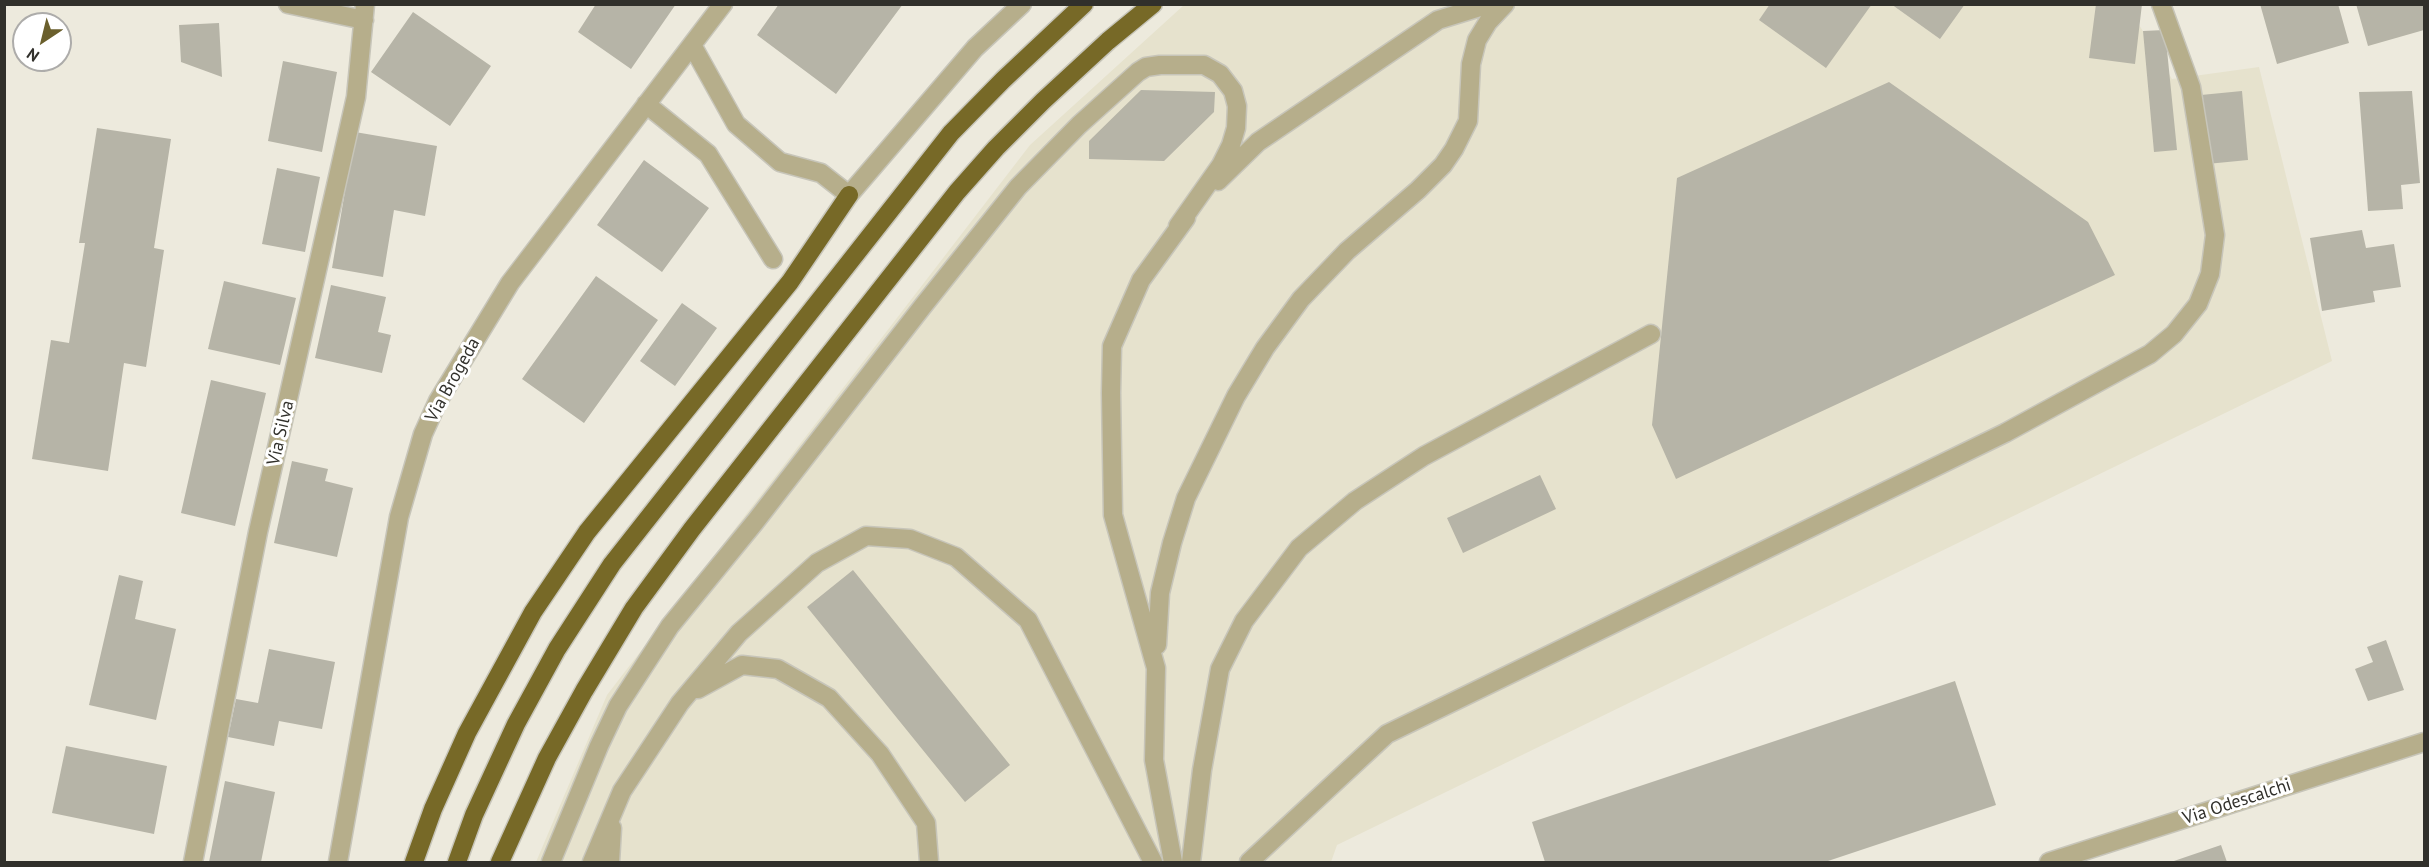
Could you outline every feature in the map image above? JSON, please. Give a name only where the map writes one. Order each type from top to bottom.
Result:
[{"type":"highway","points":[[457,862],[474,815],[516,724],[557,649],[612,564],[951,134],[1003,80],[1084,4]]},
{"type":"highway","points":[[500,862],[547,758],[584,691],[634,608],[692,529],[957,192],[1042,101],[1153,4]]},
{"type":"highway","points":[[414,862],[433,809],[467,734],[533,612],[587,532],[790,282],[849,195]]},
{"type":"street","points":[[288,4],[365,12]]},
{"type":"street","name":"Via Brogeda","points":[[338,862],[399,517],[423,434],[438,401],[510,282],[723,4]]},
{"type":"street","points":[[692,45],[736,124],[780,162],[821,173],[849,195],[975,48],[1022,4]]},
{"type":"street","points":[[1178,226],[1214,184],[1258,142],[1438,20],[1490,4]]},
{"type":"street","points":[[1173,862],[1154,760],[1156,668],[1160,593],[1186,498],[1236,396],[1265,348],[1301,299],[1347,251],[1418,190],[1443,165],[1454,149],[1468,121],[1471,64],[1477,40],[1488,22],[1505,4]]},
{"type":"street","points":[[1249,862],[1387,734],[2005,433],[2151,354],[2175,334],[2198,304],[2210,274],[2215,235],[2191,87],[2161,4]]},
{"type":"street","name":"Via Silva","points":[[194,862],[258,532],[356,98],[365,12]]},
{"type":"street","points":[[551,862],[618,706],[670,626],[755,522],[1018,187],[1079,125],[1138,72],[1146,67],[1160,65],[1204,65],[1220,74],[1233,91],[1237,106],[1236,128],[1231,146],[1221,165],[1141,280],[1112,346],[1113,515],[1156,668]]},
{"type":"street","points":[[646,104],[708,154],[773,259]]},
{"type":"street","points":[[1191,862],[1202,770],[1220,669],[1244,621],[1299,548],[1354,501],[1424,456],[1651,334]]},
{"type":"street","points":[[592,862],[622,791],[680,703],[739,633],[817,563],[866,536],[910,539],[956,556],[1028,620],[1153,862]]},
{"type":"street","points":[[680,703],[703,686],[742,665],[778,669],[829,698],[880,754],[926,823],[929,862]]},
{"type":"street","name":"Via Odescalchi","points":[[2049,862],[2424,742]]},
{"type":"street","points":[[610,862],[613,819],[622,791]]},
{"type":"shaded area","points":[[1184,5],[2127,5],[2172,79],[2259,67],[2332,361],[1337,845],[1331,862],[536,862],[607,695],[1030,145]]},
{"type":"building","points":[[596,4],[676,4],[631,69],[578,32]]},
{"type":"building","points":[[779,4],[903,4],[836,94],[757,35]]},
{"type":"building","points":[[1770,4],[1872,4],[1826,68],[1759,20]]},
{"type":"building","points":[[1891,4],[1965,4],[1940,39]]},
{"type":"building","points":[[2096,4],[2142,4],[2135,64],[2089,58]]},
{"type":"building","points":[[2260,4],[2338,4],[2349,43],[2277,64]]},
{"type":"building","points":[[2356,4],[2424,4],[2424,30],[2368,46]]},
{"type":"building","points":[[413,12],[491,66],[450,126],[371,72]]},
{"type":"building","points":[[219,23],[222,77],[181,62],[179,25]]},
{"type":"building","points":[[2165,30],[2177,150],[2154,152],[2143,31]]},
{"type":"building","points":[[283,61],[337,72],[322,152],[268,141]]},
{"type":"building","points":[[1889,82],[2088,222],[2115,275],[1676,479],[1652,425],[1677,178]]},
{"type":"building","points":[[1141,90],[1215,92],[1214,112],[1164,161],[1089,159],[1089,141]]},
{"type":"building","points":[[2242,91],[2248,160],[2207,164],[2201,95]]},
{"type":"building","points":[[2412,91],[2420,183],[2401,185],[2403,209],[2368,211],[2359,92]]},
{"type":"building","points":[[97,128],[171,139],[154,248],[164,250],[146,367],[124,363],[108,471],[32,459],[51,340],[69,343],[85,243],[79,243]]},
{"type":"building","points":[[355,132],[437,146],[425,216],[394,210],[383,277],[332,268]]},
{"type":"building","points":[[644,160],[709,208],[662,272],[597,225]]},
{"type":"building","points":[[277,168],[320,177],[305,252],[262,244]]},
{"type":"building","points":[[2362,230],[2366,248],[2394,244],[2401,287],[2373,291],[2375,302],[2322,311],[2310,238]]},
{"type":"building","points":[[596,276],[658,320],[584,423],[522,379]]},
{"type":"building","points":[[224,281],[296,298],[280,365],[208,349]]},
{"type":"building","points":[[331,285],[386,297],[378,332],[391,335],[382,373],[315,358]]},
{"type":"building","points":[[682,303],[717,328],[675,386],[640,361]]},
{"type":"building","points":[[211,380],[266,393],[235,526],[181,513]]},
{"type":"building","points":[[292,461],[328,469],[325,481],[353,488],[337,557],[274,543]]},
{"type":"building","points":[[1540,475],[1556,509],[1463,553],[1447,518]]},
{"type":"building","points":[[853,570],[1010,765],[965,802],[807,607]]},
{"type":"building","points":[[119,575],[143,581],[135,619],[176,629],[156,720],[89,705]]},
{"type":"building","points":[[2386,640],[2404,690],[2368,701],[2355,669],[2373,662],[2367,647]]},
{"type":"building","points":[[269,649],[335,662],[322,729],[279,721],[274,746],[228,737],[236,699],[258,703]]},
{"type":"building","points":[[1955,681],[1996,805],[1825,862],[1545,862],[1532,822]]},
{"type":"building","points":[[66,746],[167,766],[154,834],[52,813]]},
{"type":"building","points":[[225,781],[275,792],[261,862],[209,862]]},
{"type":"building","points":[[2221,845],[2227,862],[2171,862]]}]
